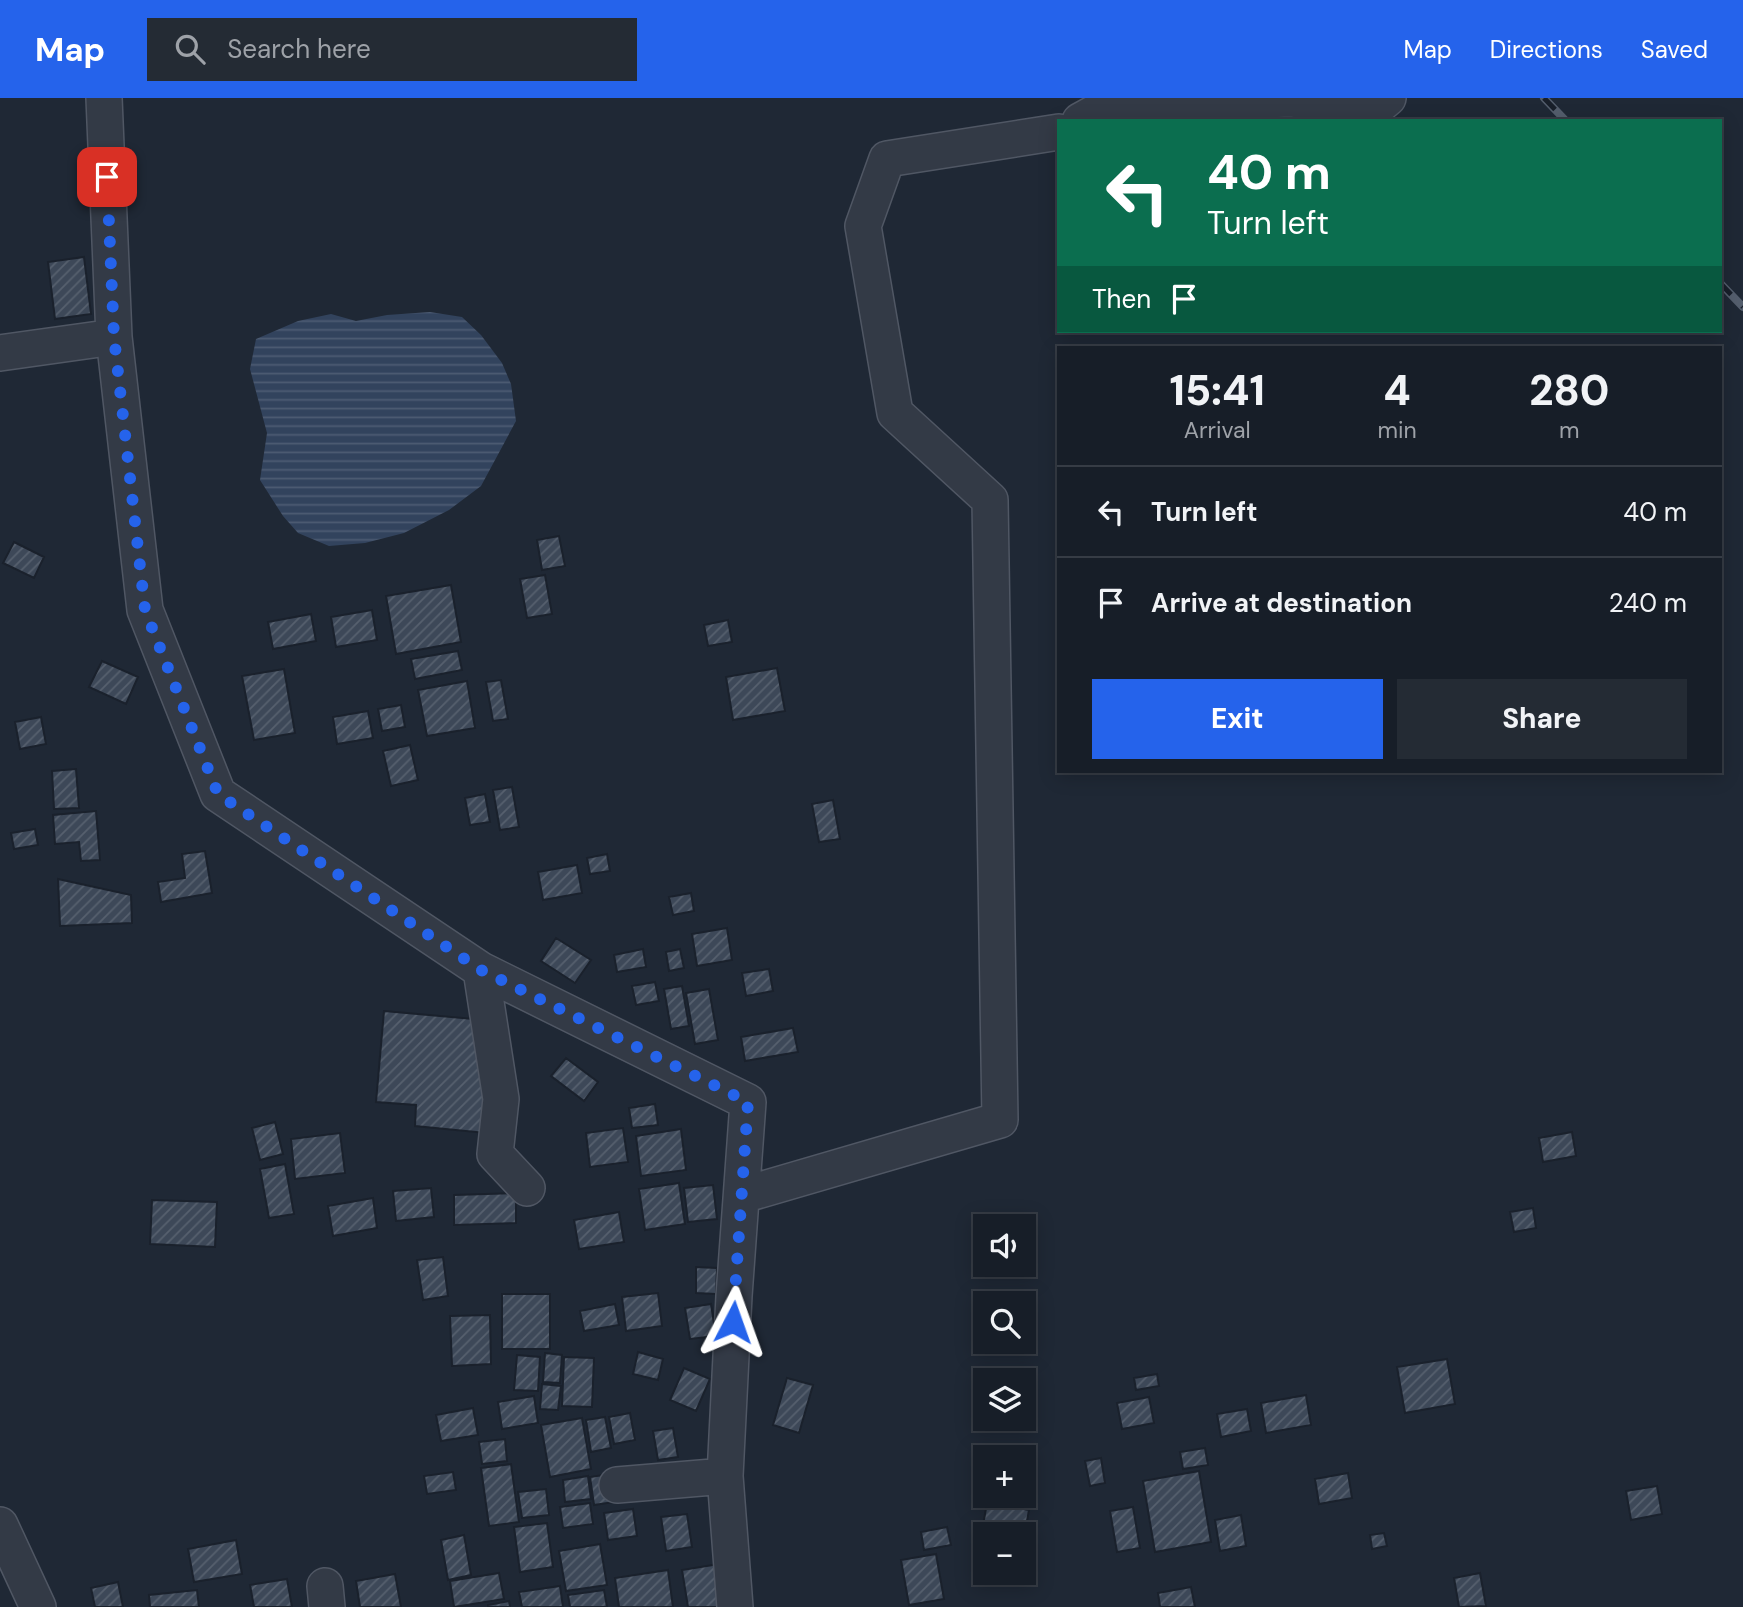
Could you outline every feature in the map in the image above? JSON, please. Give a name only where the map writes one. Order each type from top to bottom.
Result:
[{"type":"street","points":[[104,98],[114,337],[145,610],[218,794],[481,970],[748,1102],[725,1476],[735,1607]]},
{"type":"street","points":[[1084,119],[1109,105],[1290,99],[1376,108],[1388,98]]},
{"type":"street","points":[[743,1195],[1000,1120],[990,500],[895,413],[863,226],[887,159],[1057,132]]},
{"type":"street","points":[[0,353],[114,337]]},
{"type":"street","points":[[481,970],[501,1099],[495,1154],[527,1188]]},
{"type":"street","points":[[617,1486],[725,1476]]},
{"type":"street","points":[[0,1525],[37,1607]]},
{"type":"water","points":[[430,312],[462,317],[481,335],[502,363],[511,384],[516,421],[481,486],[449,510],[404,533],[365,543],[329,546],[298,533],[283,516],[260,480],[267,433],[250,369],[256,339],[298,321],[331,314],[356,321],[387,315]]},
{"type":"building","points":[[84,257],[91,314],[55,319],[48,262]]},
{"type":"building","points":[[559,536],[565,566],[542,570],[537,540]]},
{"type":"building","points":[[14,542],[44,557],[34,578],[3,563]]},
{"type":"building","points":[[545,575],[552,614],[527,618],[520,579]]},
{"type":"building","points":[[451,585],[461,642],[396,654],[386,596]]},
{"type":"building","points":[[372,610],[377,640],[336,647],[331,617]]},
{"type":"building","points":[[311,614],[316,641],[273,649],[268,622]]},
{"type":"building","points":[[728,620],[732,642],[708,646],[704,625]]},
{"type":"building","points":[[458,651],[462,670],[415,679],[411,659]]},
{"type":"building","points":[[102,661],[138,677],[126,704],[89,687]]},
{"type":"building","points":[[777,668],[785,711],[733,720],[726,677]]},
{"type":"building","points":[[284,669],[295,733],[254,740],[242,676]]},
{"type":"building","points":[[501,680],[508,719],[493,721],[486,682]]},
{"type":"building","points":[[467,681],[475,728],[427,736],[418,690]]},
{"type":"building","points":[[401,705],[405,727],[382,731],[378,709]]},
{"type":"building","points":[[368,711],[373,738],[337,744],[333,717]]},
{"type":"building","points":[[41,717],[46,744],[20,749],[15,722]]},
{"type":"building","points":[[410,745],[418,780],[391,786],[383,751]]},
{"type":"building","points":[[76,769],[79,808],[54,809],[52,771]]},
{"type":"building","points":[[512,787],[519,827],[500,830],[493,790]]},
{"type":"building","points":[[485,794],[490,822],[470,825],[465,798]]},
{"type":"building","points":[[833,800],[840,839],[819,842],[812,804]]},
{"type":"building","points":[[96,811],[100,860],[81,861],[79,842],[55,844],[53,815]]},
{"type":"building","points":[[35,829],[38,845],[14,849],[11,833]]},
{"type":"building","points":[[205,851],[212,893],[161,902],[158,882],[185,878],[182,854]]},
{"type":"building","points":[[607,854],[610,871],[590,874],[587,858]]},
{"type":"building","points":[[577,865],[582,893],[543,900],[538,872]]},
{"type":"building","points":[[58,879],[131,895],[132,923],[60,926]]},
{"type":"building","points":[[691,893],[694,911],[673,915],[669,897]]},
{"type":"building","points":[[727,928],[732,960],[697,966],[692,934]]},
{"type":"building","points":[[556,938],[591,960],[575,983],[541,961]]},
{"type":"building","points":[[643,949],[646,967],[617,972],[614,955]]},
{"type":"building","points":[[680,949],[684,968],[669,971],[666,952]]},
{"type":"building","points":[[769,969],[773,991],[746,996],[742,973]]},
{"type":"building","points":[[655,982],[659,1001],[636,1005],[632,986]]},
{"type":"building","points":[[682,986],[689,1026],[671,1029],[664,989]]},
{"type":"building","points":[[709,989],[718,1040],[695,1044],[686,993]]},
{"type":"building","points":[[384,1011],[496,1021],[486,1133],[415,1126],[416,1105],[376,1102]]},
{"type":"building","points":[[793,1028],[798,1052],[745,1061],[741,1037]]},
{"type":"building","points":[[566,1058],[598,1082],[584,1101],[551,1076]]},
{"type":"building","points":[[655,1104],[658,1125],[632,1128],[629,1108]]},
{"type":"building","points":[[275,1122],[283,1154],[260,1160],[252,1128]]},
{"type":"building","points":[[623,1128],[628,1162],[590,1167],[586,1133]]},
{"type":"building","points":[[681,1129],[686,1170],[641,1176],[636,1136]]},
{"type":"building","points":[[1572,1132],[1576,1156],[1543,1162],[1539,1138]]},
{"type":"building","points":[[340,1133],[345,1173],[295,1179],[291,1139]]},
{"type":"building","points":[[285,1164],[294,1214],[269,1218],[260,1169]]},
{"type":"building","points":[[679,1183],[685,1224],[645,1230],[639,1189]]},
{"type":"building","points":[[713,1185],[717,1219],[688,1222],[684,1188]]},
{"type":"building","points":[[431,1188],[434,1217],[396,1221],[393,1191]]},
{"type":"building","points":[[516,1193],[516,1223],[454,1225],[454,1195]]},
{"type":"building","points":[[373,1198],[377,1228],[333,1236],[328,1206]]},
{"type":"building","points":[[152,1200],[217,1202],[215,1247],[150,1244]]},
{"type":"building","points":[[1533,1208],[1536,1228],[1514,1232],[1510,1212]]},
{"type":"building","points":[[619,1212],[624,1242],[579,1249],[574,1220]]},
{"type":"building","points":[[443,1257],[448,1296],[423,1300],[417,1260]]},
{"type":"building","points":[[696,1267],[717,1268],[716,1294],[696,1293]]},
{"type":"building","points":[[658,1293],[662,1326],[626,1331],[622,1297]]},
{"type":"building","points":[[502,1294],[550,1294],[550,1349],[502,1349]]},
{"type":"building","points":[[615,1304],[619,1325],[584,1331],[580,1311]]},
{"type":"building","points":[[711,1304],[716,1336],[690,1339],[685,1308]]},
{"type":"building","points":[[490,1315],[491,1364],[452,1366],[450,1316]]},
{"type":"building","points":[[638,1352],[663,1359],[658,1380],[633,1374]]},
{"type":"building","points":[[545,1353],[562,1355],[560,1383],[543,1382]]},
{"type":"building","points":[[517,1355],[540,1357],[538,1391],[514,1390]]},
{"type":"building","points":[[564,1357],[594,1358],[592,1407],[562,1406]]},
{"type":"building","points":[[1447,1359],[1455,1404],[1405,1413],[1397,1367]]},
{"type":"building","points":[[684,1368],[710,1379],[696,1411],[670,1400]]},
{"type":"building","points":[[1157,1374],[1159,1386],[1136,1390],[1134,1378]]},
{"type":"building","points":[[787,1378],[813,1385],[799,1433],[773,1425]]},
{"type":"building","points":[[542,1384],[561,1386],[558,1410],[540,1409]]},
{"type":"building","points":[[1306,1395],[1311,1425],[1266,1433],[1261,1403]]},
{"type":"building","points":[[534,1396],[538,1423],[502,1429],[498,1402]]},
{"type":"building","points":[[1149,1397],[1154,1423],[1122,1429],[1117,1403]]},
{"type":"building","points":[[473,1408],[478,1435],[441,1441],[436,1415]]},
{"type":"building","points":[[1247,1409],[1251,1431],[1221,1437],[1217,1414]]},
{"type":"building","points":[[630,1413],[635,1440],[614,1444],[609,1417]]},
{"type":"building","points":[[605,1417],[611,1448],[591,1452],[586,1420]]},
{"type":"building","points":[[582,1418],[591,1469],[550,1477],[541,1425]]},
{"type":"building","points":[[673,1428],[678,1457],[658,1460],[653,1431]]},
{"type":"building","points":[[505,1439],[507,1461],[482,1464],[479,1442]]},
{"type":"building","points":[[1205,1448],[1208,1465],[1183,1469],[1180,1452]]},
{"type":"building","points":[[1101,1458],[1105,1483],[1090,1486],[1085,1461]]},
{"type":"building","points":[[511,1464],[519,1522],[489,1526],[481,1468]]},
{"type":"building","points":[[1199,1471],[1211,1542],[1155,1552],[1143,1481]]},
{"type":"building","points":[[453,1472],[456,1490],[427,1494],[424,1476]]},
{"type":"building","points":[[1348,1473],[1352,1498],[1319,1504],[1315,1479]]},
{"type":"building","points":[[610,1474],[614,1502],[594,1505],[590,1477]]},
{"type":"building","points":[[588,1476],[591,1499],[565,1502],[563,1480]]},
{"type":"building","points":[[1657,1486],[1662,1514],[1631,1520],[1626,1491]]},
{"type":"building","points":[[546,1489],[549,1515],[522,1518],[518,1492]]},
{"type":"building","points":[[590,1503],[593,1524],[563,1528],[560,1507]]},
{"type":"building","points":[[1133,1507],[1140,1548],[1117,1552],[1110,1511]]},
{"type":"building","points":[[986,1508],[1029,1510],[1027,1522],[984,1522]]},
{"type":"building","points":[[633,1509],[637,1536],[608,1540],[604,1513]]},
{"type":"building","points":[[687,1514],[692,1547],[666,1551],[661,1517]]},
{"type":"building","points":[[1241,1515],[1246,1546],[1220,1551],[1215,1520]]},
{"type":"building","points":[[547,1523],[553,1567],[520,1572],[514,1527]]},
{"type":"building","points":[[947,1527],[951,1545],[924,1550],[921,1532]]},
{"type":"building","points":[[1384,1533],[1387,1546],[1372,1549],[1370,1535]]},
{"type":"building","points":[[464,1535],[471,1575],[448,1580],[441,1540]]},
{"type":"building","points":[[236,1540],[242,1574],[194,1582],[188,1549]]},
{"type":"building","points":[[600,1544],[607,1585],[566,1591],[559,1551]]},
{"type":"building","points":[[936,1554],[944,1599],[909,1605],[901,1560]]},
{"type":"building","points":[[719,1564],[726,1607],[688,1607],[682,1570]]},
{"type":"building","points":[[668,1570],[673,1607],[619,1607],[615,1578]]},
{"type":"building","points":[[499,1573],[504,1599],[454,1607],[450,1581]]},
{"type":"building","points":[[1480,1573],[1486,1606],[1459,1607],[1454,1578]]},
{"type":"building","points":[[395,1574],[401,1607],[360,1607],[356,1581]]},
{"type":"building","points":[[287,1579],[292,1607],[254,1607],[250,1585]]},
{"type":"building","points":[[118,1582],[123,1607],[95,1607],[91,1588]]},
{"type":"building","points":[[560,1586],[563,1607],[522,1607],[519,1592]]},
{"type":"building","points":[[1191,1587],[1195,1607],[1160,1607],[1158,1593]]},
{"type":"building","points":[[197,1590],[199,1607],[150,1607],[149,1595]]},
{"type":"building","points":[[604,1590],[607,1607],[570,1607],[568,1595]]},
{"type":"building","points":[[509,1601],[510,1607],[488,1607],[488,1605]]},
{"type":"railway","points":[[1544,98],[1564,119]]},
{"type":"railway","points":[[1722,285],[1743,307]]},
{"type":"route","points":[[107,177],[114,337],[145,610],[218,794],[481,970],[748,1102],[733,1322]]}]
